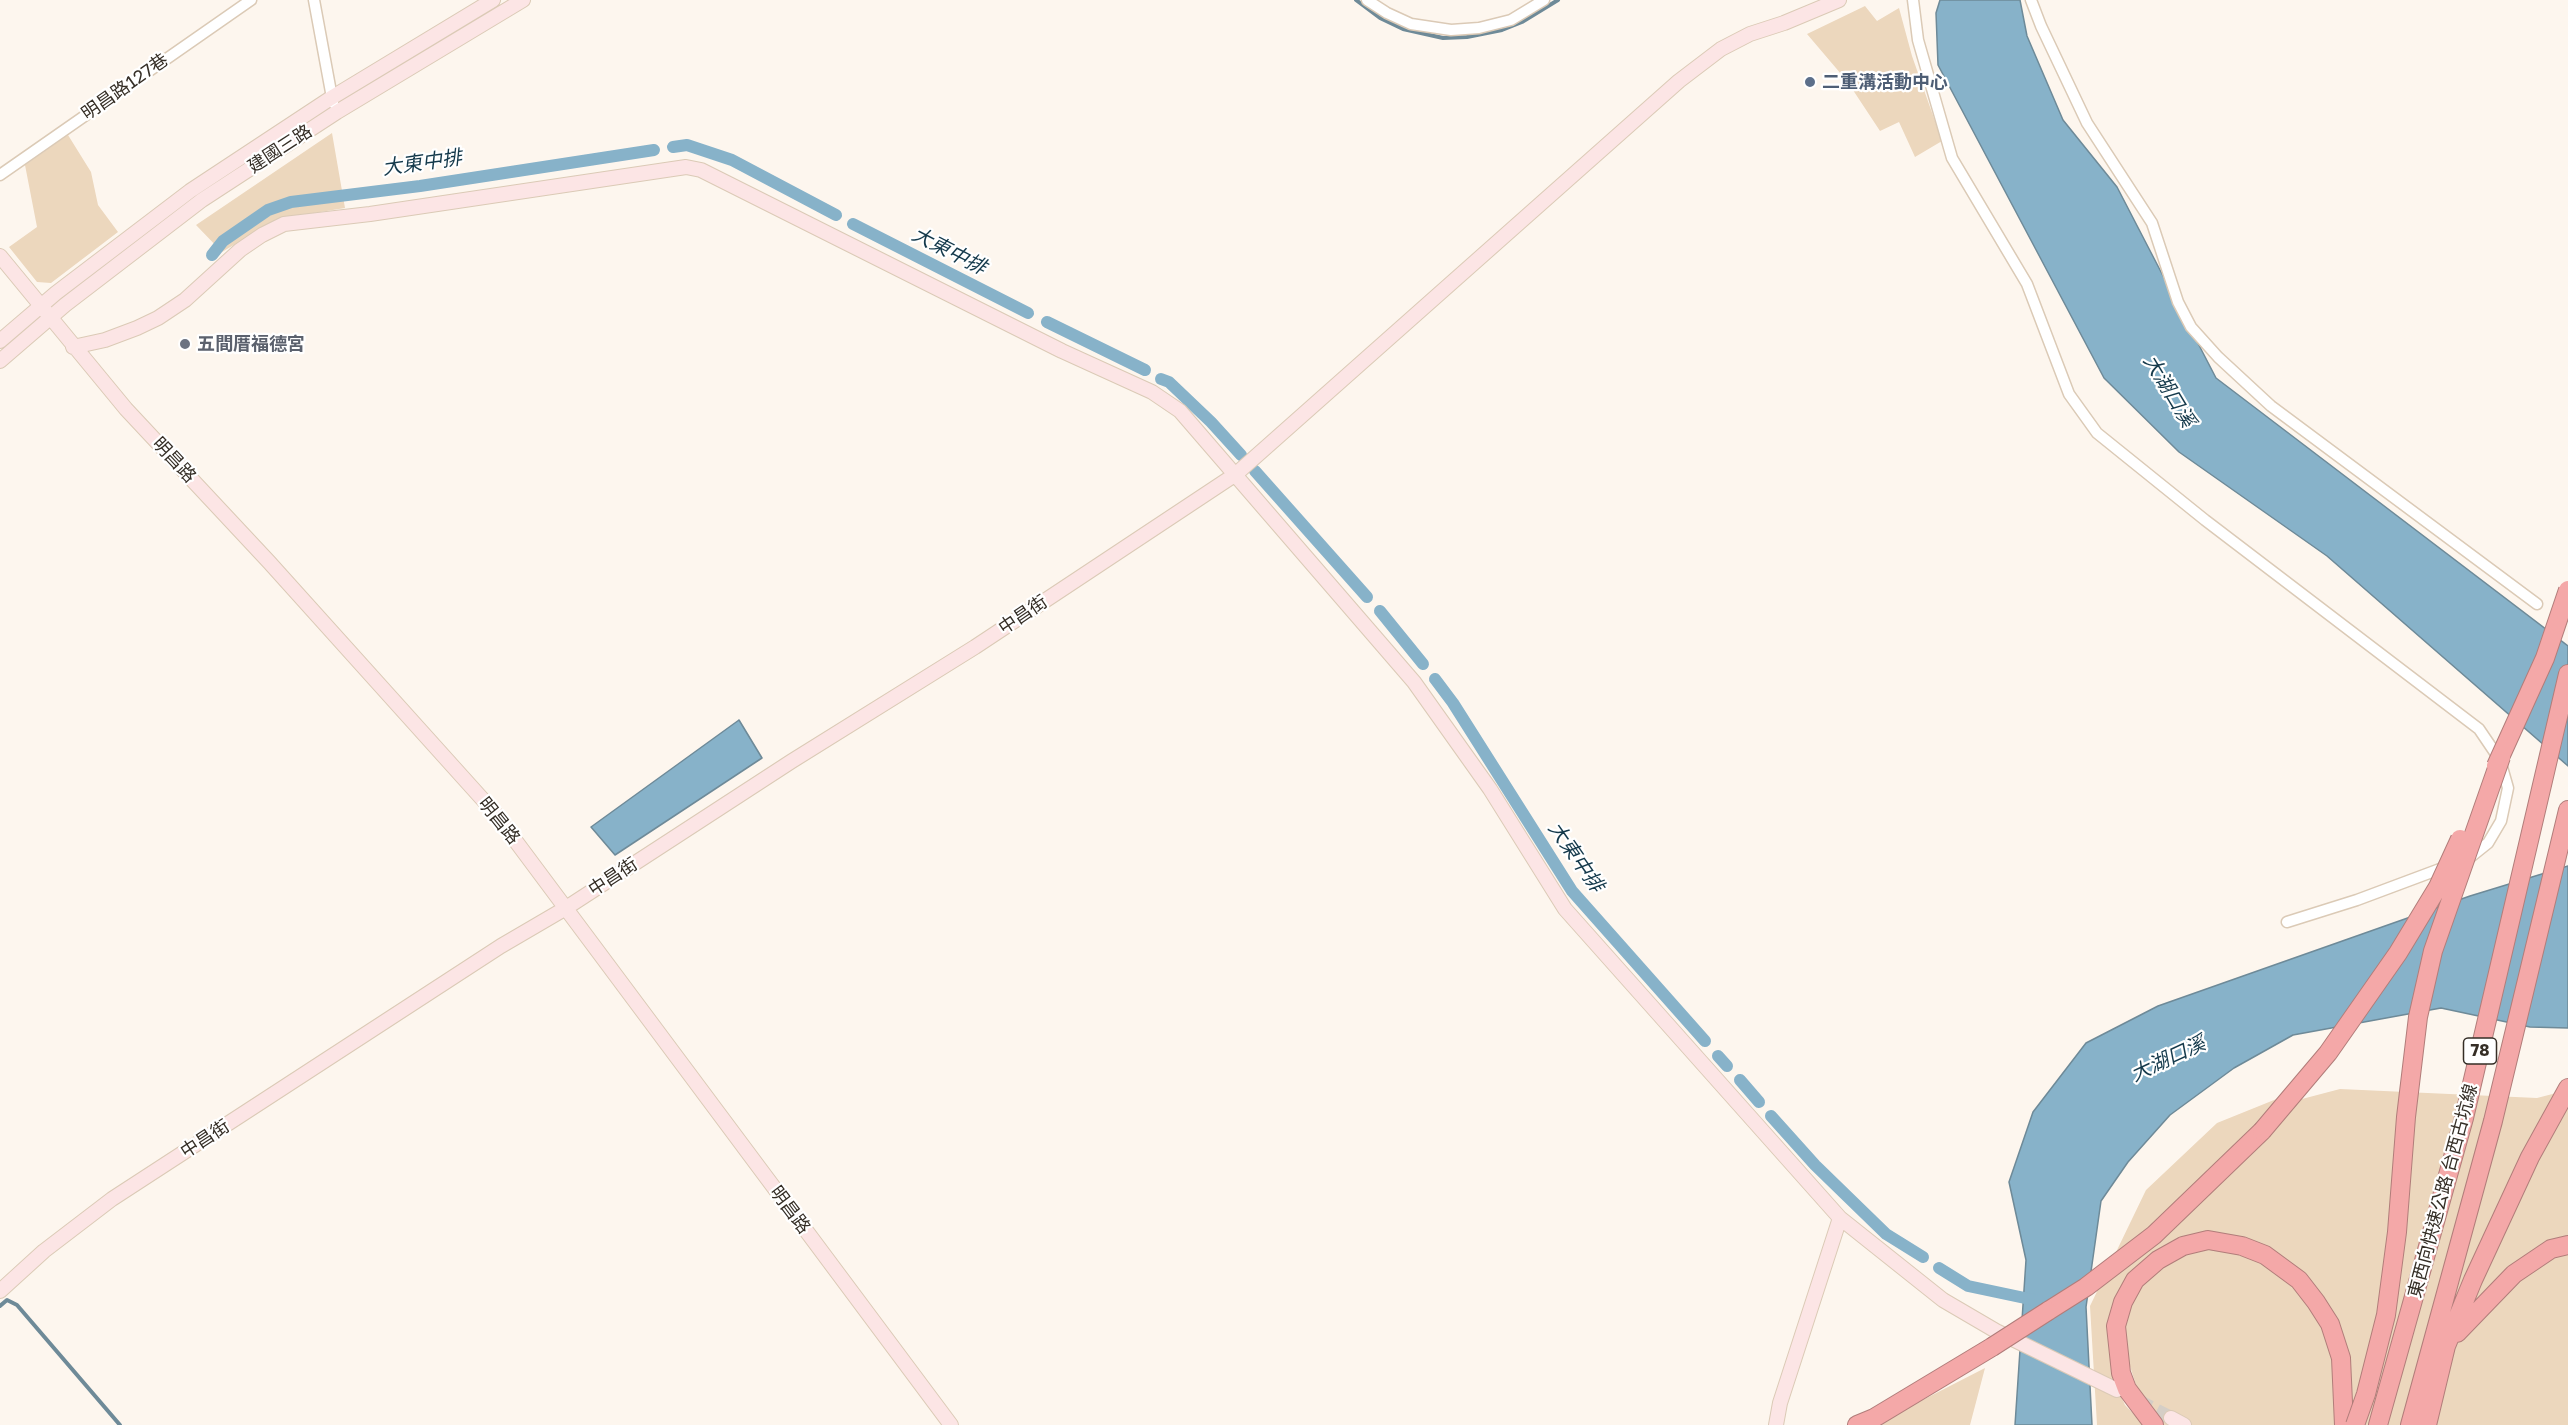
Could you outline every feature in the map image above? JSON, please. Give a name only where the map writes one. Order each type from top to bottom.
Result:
[{"type":"highway","points":[[2355,1425],[2366,1395],[2386,1315],[2397,1232],[2406,1117],[2418,1017],[2430,962],[2451,894],[2501,758],[2546,658],[2568,590]]},
{"type":"highway","name":"東西向快速公路 台西古坑線","points":[[2378,1425],[2464,1118],[2568,674]]},
{"type":"highway","points":[[1857,1425],[1874,1418],[1935,1382],[2086,1287],[2154,1235],[2262,1131],[2328,1053],[2398,953],[2438,887],[2475,805],[2501,758]]},
{"type":"highway","name":"東西向快速公路 台西古坑線","points":[[2410,1425],[2493,1121],[2568,810]]},
{"type":"highway","points":[[2427,1425],[2446,1347],[2473,1280],[2530,1157],[2568,1088]]},
{"type":"highway","points":[[2163,1421],[2127,1389],[2115,1383],[2116,1326],[2123,1302],[2135,1280],[2158,1260],[2182,1246],[2208,1240],[2242,1246],[2265,1255],[2300,1280],[2330,1324],[2341,1358],[2344,1425]]},
{"type":"highway","points":[[2446,1347],[2469,1318],[2514,1274],[2551,1250],[2568,1245]]},
{"type":"street","name":"明昌路127巷","points":[[0,175],[251,0]]},
{"type":"street","points":[[314,0],[331,98],[337,112]]},
{"type":"street","name":"建國三路","points":[[0,341],[41,306],[190,191],[331,98],[493,0]]},
{"type":"street","name":"建國三路","points":[[0,361],[50,318],[202,200],[337,112],[522,0]]},
{"type":"street","points":[[1367,0],[1387,14],[1411,24],[1451,30],[1479,28],[1511,20],[1544,0]]},
{"type":"street","name":"中昌街","points":[[0,1291],[44,1251],[112,1199],[792,760],[975,647],[1236,474],[1679,81],[1721,49],[1750,34],[1784,23],[1839,0]]},
{"type":"street","points":[[1913,0],[1918,40],[1952,158],[2027,284],[2069,394],[2097,433],[2205,520],[2478,729],[2500,760],[2508,788],[2501,822],[2488,843],[2468,859],[2357,900],[2287,922]]},
{"type":"street","points":[[2031,0],[2087,123],[2152,224],[2178,302],[2191,327],[2218,357],[2271,406],[2537,604]]},
{"type":"street","points":[[73,347],[105,340],[158,318],[185,300],[240,250],[284,224],[370,214],[686,167],[701,170],[1054,347],[1152,392],[1180,411],[1414,682],[1490,789],[1565,909],[1840,1218],[1943,1300],[1996,1330],[2115,1383]]},
{"type":"street","name":"明昌路","points":[[0,256],[126,409],[269,562],[494,812],[951,1425]]},
{"type":"street","points":[[1776,1425],[1780,1403],[1840,1218]]},
{"type":"street","points":[[2163,1421],[2184,1425]]},
{"type":"shaded area","points":[[1865,6],[1877,21],[1899,8],[1912,56],[1942,141],[1915,157],[1899,122],[1880,131],[1847,81],[1807,34]]},
{"type":"shaded area","points":[[332,133],[345,208],[277,219],[222,252],[196,225]]},
{"type":"shaded area","points":[[68,135],[91,172],[98,205],[118,232],[51,283],[37,282],[9,247],[37,227],[25,165]]},
{"type":"shaded area","points":[[2340,1089],[2537,1098],[2568,1090],[2568,1425],[2163,1425],[2138,1391],[2126,1354],[2126,1321],[2111,1355],[2114,1382],[2125,1405],[2144,1425],[2097,1425],[2090,1306],[2146,1190],[2217,1123],[2279,1098],[2268,1134],[2302,1099]]},
{"type":"shaded area","points":[[1985,1368],[1970,1425],[1874,1425]]},
{"type":"water","name":"大湖口溪","points":[[1940,0],[2020,0],[2027,36],[2063,120],[2117,187],[2216,378],[2568,646],[2568,766],[2327,556],[2179,452],[2104,378],[1938,65],[1936,13]]},
{"type":"water","points":[[739,720],[762,758],[615,855],[591,827]]},
{"type":"water","name":"大湖口溪","points":[[2568,866],[2568,1028],[2530,1027],[2441,1008],[2293,1035],[2234,1068],[2170,1115],[2128,1162],[2101,1201],[2086,1307],[2092,1425],[2015,1425],[2026,1260],[2009,1182],[2033,1112],[2086,1043],[2158,1006],[2470,896]]},
{"type":"waterway","points":[[1356,0],[1380,18],[1403,29],[1443,38],[1467,37],[1502,30],[1522,22],[1558,0]]},
{"type":"waterway","name":"大東中排","points":[[673,147],[687,145],[732,160],[836,215]]},
{"type":"waterway","name":"大東中排","points":[[212,255],[223,241],[268,210],[291,202],[420,186],[654,150]]},
{"type":"waterway","name":"大東中排","points":[[853,224],[1028,313]]},
{"type":"waterway","name":"大東中排","points":[[1047,322],[1145,370]]},
{"type":"waterway","name":"大東中排","points":[[1161,379],[1169,382],[1211,422],[1241,455]]},
{"type":"waterway","name":"大東中排","points":[[1255,471],[1367,597]]},
{"type":"waterway","name":"大東中排","points":[[1380,611],[1423,664]]},
{"type":"waterway","name":"大東中排","points":[[1435,679],[1453,703],[1572,891],[1705,1041]]},
{"type":"waterway","name":"大東中排","points":[[1718,1056],[1727,1066]]},
{"type":"waterway","name":"大東中排","points":[[1740,1080],[1759,1102]]},
{"type":"waterway","name":"大東中排","points":[[1771,1116],[1815,1165],[1886,1234],[1923,1257]]},
{"type":"waterway","name":"大東中排","points":[[1939,1268],[1968,1286],[2039,1301]]},
{"type":"waterway","points":[[0,1306],[7,1300],[17,1305],[120,1425]]},
{"type":"tunnel","points":[[2138,1401],[2171,1418]]},
{"type":"place","name":"二重溝活動中心","points":[[1810,82]]},
{"type":"place","name":"五間厝福德宮","points":[[185,344]]}]
